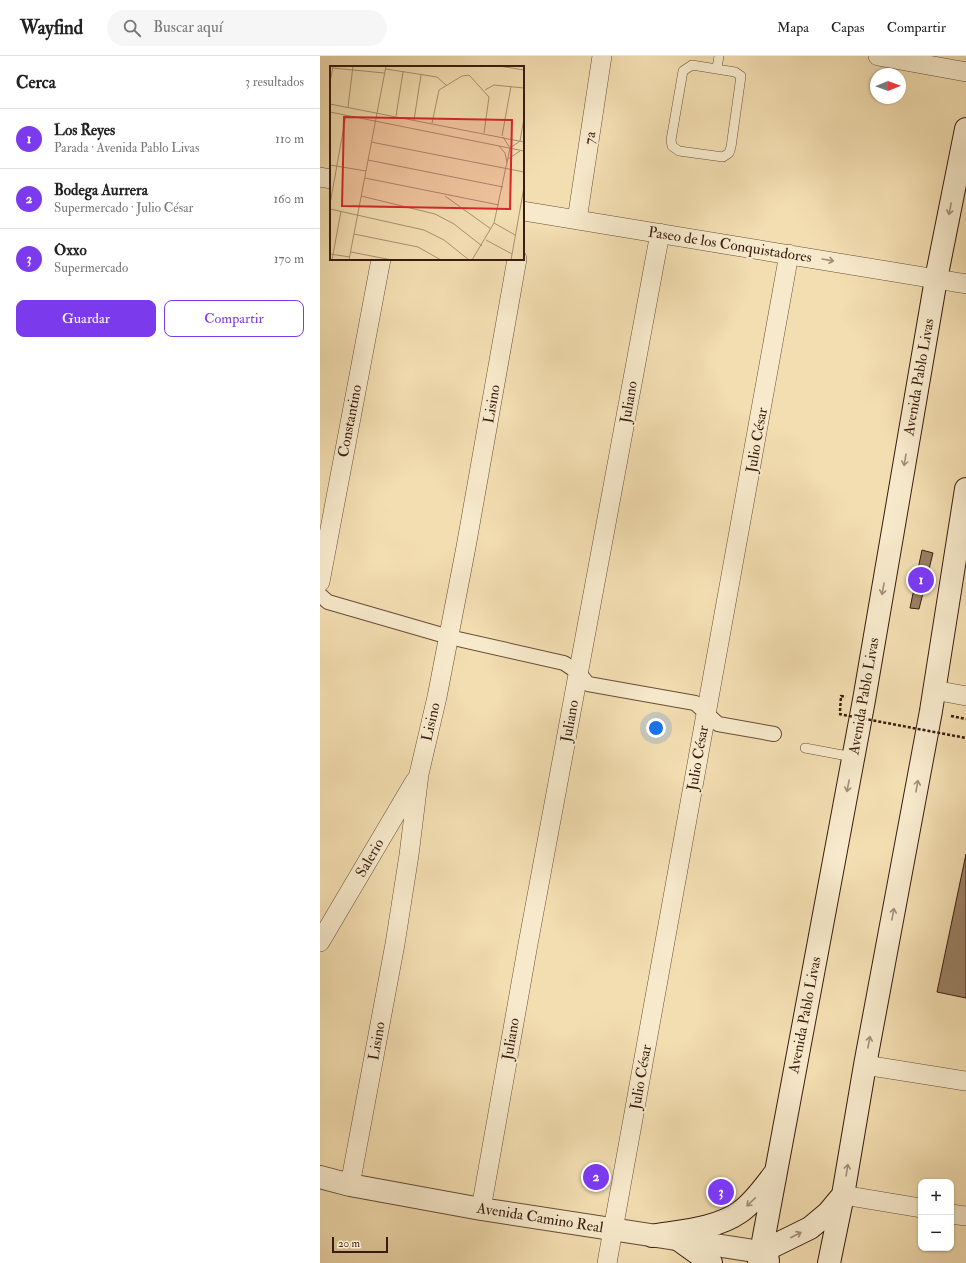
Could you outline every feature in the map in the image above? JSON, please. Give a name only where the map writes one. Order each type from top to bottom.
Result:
[{"type":"main road","name":"Avenida Pablo Livas","points":[[764,1260],[776,1172],[853,757],[936,279],[966,129]]},
{"type":"main road","points":[[829,1263],[843,1195],[865,1065],[934,690],[960,562],[966,489]]},
{"type":"main road","points":[[652,1236],[692,1229],[728,1218],[740,1212],[757,1196],[776,1172]]},
{"type":"main road","name":"Avenida Camino Real","points":[[320,1177],[350,1185],[481,1209],[679,1240],[764,1260]]},
{"type":"main road","points":[[764,1260],[815,1224],[828,1213],[843,1195]]},
{"type":"main road","points":[[679,1240],[711,1263]]},
{"type":"street","name":"7a","points":[[577,220],[602,56]]},
{"type":"street","points":[[878,56],[966,72]]},
{"type":"street","points":[[320,177],[330,179]]},
{"type":"street","name":"Paseo de los Conquistadores","points":[[524,216],[577,220],[966,284]]},
{"type":"street","name":"Juliano","points":[[481,1209],[660,233]]},
{"type":"street","name":"Julio César","points":[[607,1263],[789,254]]},
{"type":"street","name":"Constantino","points":[[320,582],[380,260]]},
{"type":"street","name":"Lisino","points":[[350,1185],[395,944],[409,855],[419,774],[449,636],[517,260]]},
{"type":"street","points":[[320,595],[328,602],[449,636],[564,663],[579,673],[588,684],[694,704],[718,724],[774,734]]},
{"type":"street","points":[[934,690],[966,696]]},
{"type":"street","name":"Salerio","points":[[320,942],[419,774]]},
{"type":"street","points":[[865,1065],[966,1081]]},
{"type":"street","points":[[843,1195],[918,1208]]},
{"type":"street","points":[[954,1214],[966,1216]]},
{"type":"lane","points":[[718,68],[719,56]]},
{"type":"lane","points":[[692,65],[718,68],[735,72],[740,76],[729,153],[723,157],[679,151],[672,146],[671,140],[684,71],[692,65]]},
{"type":"lane","points":[[805,748],[853,757]]},
{"type":"path","points":[[841,696],[839,714],[966,738]]},
{"type":"building","points":[[922,550],[933,553],[919,609],[910,608]]},
{"type":"building","points":[[966,854],[966,998],[937,992]]},
{"type":"place","name":"Los Reyes","points":[[921,580]]},
{"type":"place","name":"Bodega Aurrera","points":[[596,1177]]},
{"type":"place","name":"Oxxo","points":[[721,1192]]}]
